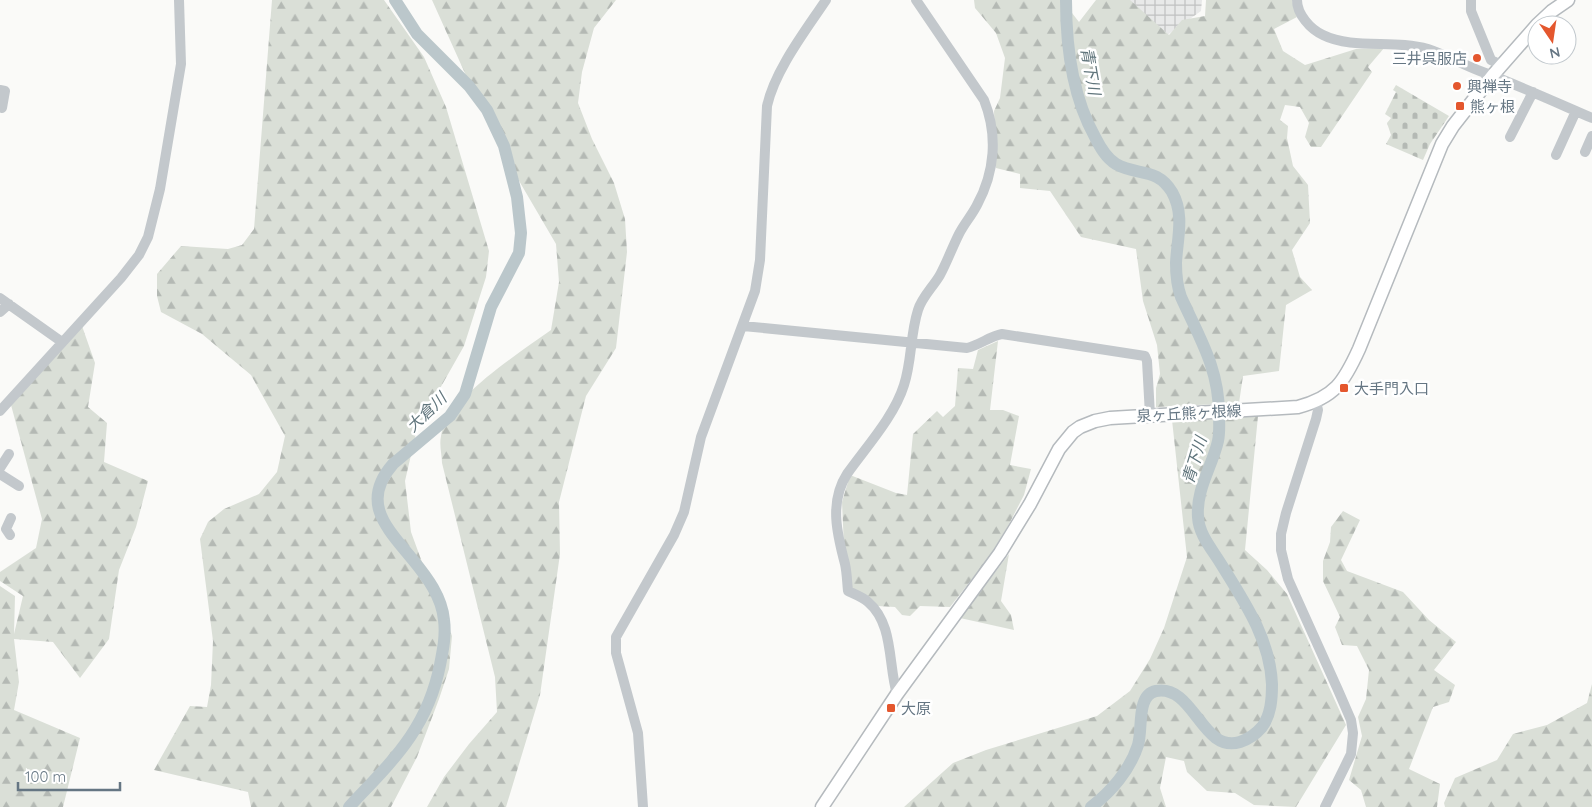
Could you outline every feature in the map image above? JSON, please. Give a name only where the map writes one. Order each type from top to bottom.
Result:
[{"type":"main road","name":"泉ヶ丘熊ヶ根線","points":[[1548,15],[1568,0]]},
{"type":"main road","name":"泉ヶ丘熊ヶ根線","points":[[822,807],[897,694],[1000,552],[1030,504],[1059,449],[1066,439],[1080,427],[1110,418],[1298,407],[1316,402],[1342,382],[1350,368],[1442,144],[1453,126],[1497,70],[1527,36]]},
{"type":"street","points":[[0,411],[121,278],[139,254],[148,237],[160,189],[181,64],[179,0]]},
{"type":"street","points":[[643,807],[638,733],[616,653],[616,637],[674,535],[684,512],[701,437],[754,291],[760,260],[769,96],[796,46],[826,0]]},
{"type":"street","points":[[897,694],[883,624],[877,611],[867,600],[848,591],[845,565],[840,552],[836,526],[836,505],[839,485],[897,403],[905,384],[918,310],[923,299],[940,275],[960,232],[983,195],[993,155],[990,114],[984,100],[916,0]]},
{"type":"street","points":[[1297,0],[1300,13],[1322,35],[1335,40],[1351,42],[1402,44],[1427,49],[1497,70],[1533,92],[1592,118]]},
{"type":"street","points":[[1471,0],[1471,11],[1497,70]]},
{"type":"street","points":[[0,90],[5,91],[2,108]]},
{"type":"street","points":[[1510,137],[1533,92]]},
{"type":"street","points":[[1556,155],[1576,111]]},
{"type":"street","points":[[1585,152],[1592,136]]},
{"type":"street","points":[[0,312],[4,301],[62,342]]},
{"type":"street","points":[[742,326],[967,348],[995,335],[1002,334],[1145,356],[1147,360],[1150,415]]},
{"type":"street","points":[[1316,402],[1318,410],[1316,419],[1286,512],[1281,534],[1280,550],[1288,579],[1351,720],[1353,732],[1351,754],[1324,807]]},
{"type":"street","points":[[0,468],[9,454]]},
{"type":"street","points":[[0,474],[19,486]]},
{"type":"street","points":[[5,530],[11,518]]},
{"type":"shaded area","points":[[1124,0],[1202,0],[1201,11],[1163,38]]},
{"type":"green space","points":[[272,0],[384,0],[424,57],[446,107],[489,251],[486,277],[464,346],[417,429],[405,481],[411,532],[426,573],[441,602],[452,636],[449,669],[439,699],[417,757],[391,807],[251,807],[248,792],[154,770],[190,706],[207,707],[211,685],[213,641],[200,539],[208,522],[224,509],[259,494],[277,472],[285,436],[251,375],[202,334],[161,312],[157,296],[157,274],[181,246],[228,249],[242,245],[254,229]]},
{"type":"green space","points":[[432,0],[616,0],[594,28],[582,72],[578,103],[592,139],[614,183],[625,219],[627,252],[616,348],[586,396],[559,502],[560,554],[540,695],[506,807],[427,807],[444,777],[497,712],[495,677],[442,463],[440,439],[446,421],[471,392],[505,363],[551,330],[559,282],[556,244],[505,157]]},
{"type":"green space","points":[[974,0],[1062,0],[1079,22],[1096,0],[1130,0],[1169,35],[1182,20],[1205,16],[1206,0],[1292,0],[1297,17],[1274,29],[1283,51],[1305,65],[1356,49],[1384,48],[1368,67],[1372,72],[1321,147],[1311,147],[1305,137],[1309,123],[1300,107],[1285,105],[1280,120],[1288,126],[1287,138],[1293,166],[1308,185],[1310,223],[1292,250],[1300,277],[1312,290],[1286,305],[1279,371],[1243,376],[1239,403],[1156,407],[1156,388],[1160,374],[1157,345],[1143,301],[1136,249],[1081,237],[1050,191],[1020,188],[1020,174],[996,168],[994,111],[1000,98],[1005,58],[996,33],[975,8]]},
{"type":"green space","points":[[1396,85],[1449,116],[1430,144],[1423,160],[1386,144],[1391,135],[1387,123],[1391,118],[1385,114],[1396,92],[1393,90]]},
{"type":"green space","points":[[82,326],[95,363],[88,407],[107,423],[104,462],[148,481],[136,527],[119,570],[109,639],[80,678],[53,642],[14,639],[19,682],[14,710],[80,738],[63,807],[0,807],[0,586],[15,596],[14,634],[23,596],[0,581],[0,572],[36,548],[42,519],[11,405]]},
{"type":"green space","points":[[998,341],[990,410],[1003,410],[1019,416],[1010,465],[1031,469],[1024,495],[990,556],[950,607],[920,606],[910,616],[902,615],[895,607],[877,606],[852,589],[844,547],[842,502],[850,475],[896,493],[907,495],[913,434],[937,411],[943,417],[955,406],[958,368],[973,369],[978,350]]},
{"type":"green space","points":[[1258,416],[1245,550],[1267,570],[1287,594],[1346,725],[1296,807],[1254,805],[1235,793],[1207,791],[1187,772],[1184,761],[1166,757],[1160,788],[1166,807],[904,807],[953,763],[986,750],[1097,716],[1130,691],[1150,659],[1164,628],[1187,557],[1172,420]]},
{"type":"green space","points":[[1343,511],[1360,520],[1341,560],[1347,571],[1403,592],[1429,620],[1456,642],[1434,670],[1455,685],[1449,702],[1433,707],[1409,769],[1440,784],[1437,807],[1366,807],[1361,790],[1349,780],[1362,736],[1358,717],[1366,699],[1369,670],[1357,646],[1342,645],[1335,627],[1340,617],[1323,581],[1323,561],[1330,542],[1331,527]]},
{"type":"green space","points":[[1009,554],[1001,601],[1011,615],[1014,630],[960,618]]},
{"type":"green space","points":[[1592,684],[1592,807],[1445,807],[1444,803],[1455,778],[1497,760],[1513,734],[1547,725],[1587,703]]},
{"type":"waterway","name":"大倉川","points":[[349,807],[380,775],[417,726],[434,688],[443,648],[445,626],[443,612],[437,595],[423,573],[387,526],[381,515],[378,491],[383,478],[393,464],[450,416],[465,394],[491,307],[519,253],[521,233],[517,197],[504,146],[487,110],[469,86],[417,34],[395,0]]},
{"type":"waterway","name":"青下川","points":[[1066,0],[1067,35],[1072,71],[1081,105],[1099,145],[1112,162],[1124,168],[1153,175],[1160,179],[1172,192],[1176,201],[1179,218],[1176,263],[1179,289],[1207,353],[1216,382],[1218,397],[1219,438],[1199,497],[1199,524],[1207,542],[1238,592],[1261,636],[1270,667],[1272,684],[1270,707],[1265,722],[1255,734],[1240,742],[1227,743],[1216,738],[1180,698],[1169,692],[1156,691],[1150,694],[1145,699],[1143,706],[1135,754],[1125,772],[1113,787],[1091,807]]},
{"type":"place","name":"三井呉服店","points":[[1477,58]]},
{"type":"place","name":"興禅寺","points":[[1457,86]]},
{"type":"place","name":"熊ヶ根","points":[[1460,106]]},
{"type":"place","name":"大手門入口","points":[[1344,388]]},
{"type":"place","name":"大原","points":[[891,708]]}]
